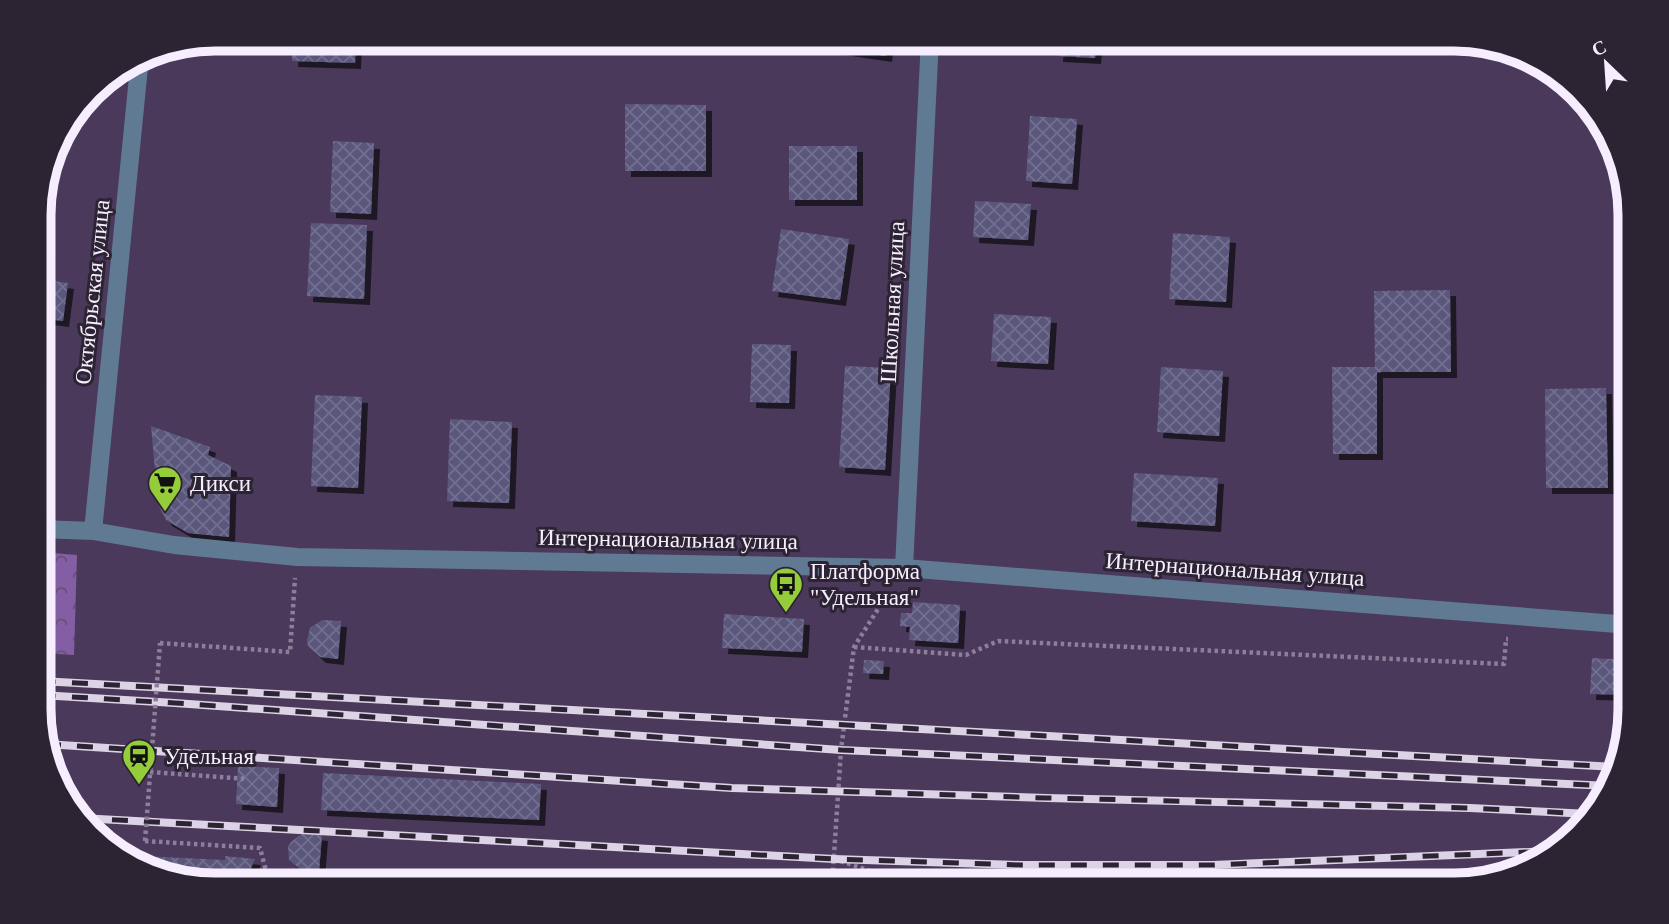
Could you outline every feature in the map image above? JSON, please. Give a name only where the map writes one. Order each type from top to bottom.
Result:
[{"type":"street","name":"Школьная улица","points":[[904,568],[929,51]]},
{"type":"street","name":"Октябрьская улица","points":[[93,531],[138,71]]},
{"type":"street","name":"Интернациональная улица","points":[[51,529],[93,531],[174,545],[296,556],[904,568],[1618,624]]},
{"type":"path","points":[[269,873],[260,848],[145,841],[160,643],[290,652],[296,556]]},
{"type":"path","points":[[833,873],[841,750],[854,647],[904,568]]},
{"type":"path","points":[[854,647],[966,654],[998,641],[1504,664],[1506,639],[1520,640]]},
{"type":"path","points":[[150,772],[247,779]]},
{"type":"path","points":[[834,859],[877,873]]},
{"type":"green space","points":[[51,553],[77,555],[74,655],[51,654]]},
{"type":"building","points":[[292,51],[356,51],[355,63],[292,61]]},
{"type":"building","points":[[852,51],[887,51],[886,56]]},
{"type":"building","points":[[1057,51],[1096,51],[1095,58],[1057,56]]},
{"type":"building","points":[[625,104],[706,105],[706,171],[625,171]]},
{"type":"building","points":[[1030,116],[1077,119],[1072,184],[1026,181]]},
{"type":"building","points":[[333,141],[374,143],[371,214],[330,212]]},
{"type":"building","points":[[789,146],[857,146],[857,200],[789,200]]},
{"type":"building","points":[[975,201],[1031,204],[1028,240],[973,237]]},
{"type":"building","points":[[311,223],[367,225],[364,299],[307,296]]},
{"type":"building","points":[[781,229],[849,239],[840,300],[772,291]]},
{"type":"building","points":[[1173,233],[1230,237],[1226,302],[1169,299]]},
{"type":"building","points":[[51,281],[68,283],[63,321],[51,319]]},
{"type":"building","points":[[1450,290],[1451,372],[1377,372],[1377,454],[1333,454],[1332,367],[1375,367],[1374,291]]},
{"type":"building","points":[[994,314],[1051,317],[1048,364],[991,361]]},
{"type":"building","points":[[752,344],[791,345],[789,403],[750,402]]},
{"type":"building","points":[[845,366],[891,368],[885,470],[839,467]]},
{"type":"building","points":[[1161,367],[1223,371],[1219,436],[1157,432]]},
{"type":"building","points":[[1606,388],[1608,488],[1546,488],[1545,389]]},
{"type":"building","points":[[315,395],[362,397],[358,488],[311,486]]},
{"type":"building","points":[[450,419],[512,422],[509,503],[447,501]]},
{"type":"building","points":[[151,426],[210,447],[208,455],[231,466],[229,537],[188,533],[166,520],[158,504]]},
{"type":"building","points":[[1134,473],[1218,478],[1215,526],[1131,521]]},
{"type":"building","points":[[913,602],[960,605],[958,643],[909,640],[910,627],[900,626],[901,613],[912,613]]},
{"type":"building","points":[[724,614],[804,619],[802,652],[722,648]]},
{"type":"building","points":[[322,620],[341,621],[338,659],[320,657],[308,646],[310,628]]},
{"type":"building","points":[[1592,658],[1618,659],[1618,695],[1590,694]]},
{"type":"building","points":[[864,660],[884,661],[883,674],[863,673]]},
{"type":"building","points":[[238,766],[279,768],[277,807],[236,804]]},
{"type":"building","points":[[323,773],[541,784],[539,820],[321,810]]},
{"type":"building","points":[[303,833],[322,835],[319,872],[301,870],[289,860],[288,847]]},
{"type":"building","points":[[142,856],[225,860],[225,856],[255,859],[249,873],[215,873],[173,868]]},
{"type":"railway","points":[[51,682],[1608,767]]},
{"type":"railway","points":[[51,696],[841,750],[1599,785]]},
{"type":"railway","points":[[55,745],[732,788],[1470,808],[1580,813]]},
{"type":"railway","points":[[94,819],[834,859],[1020,865],[1213,865],[1535,852]]},
{"type":"place","name":"Дикси","points":[[165,513]]},
{"type":"place","name":"Платформа \"Удельная\"","points":[[786,614]]},
{"type":"place","name":"Удельная","points":[[139,786]]}]
